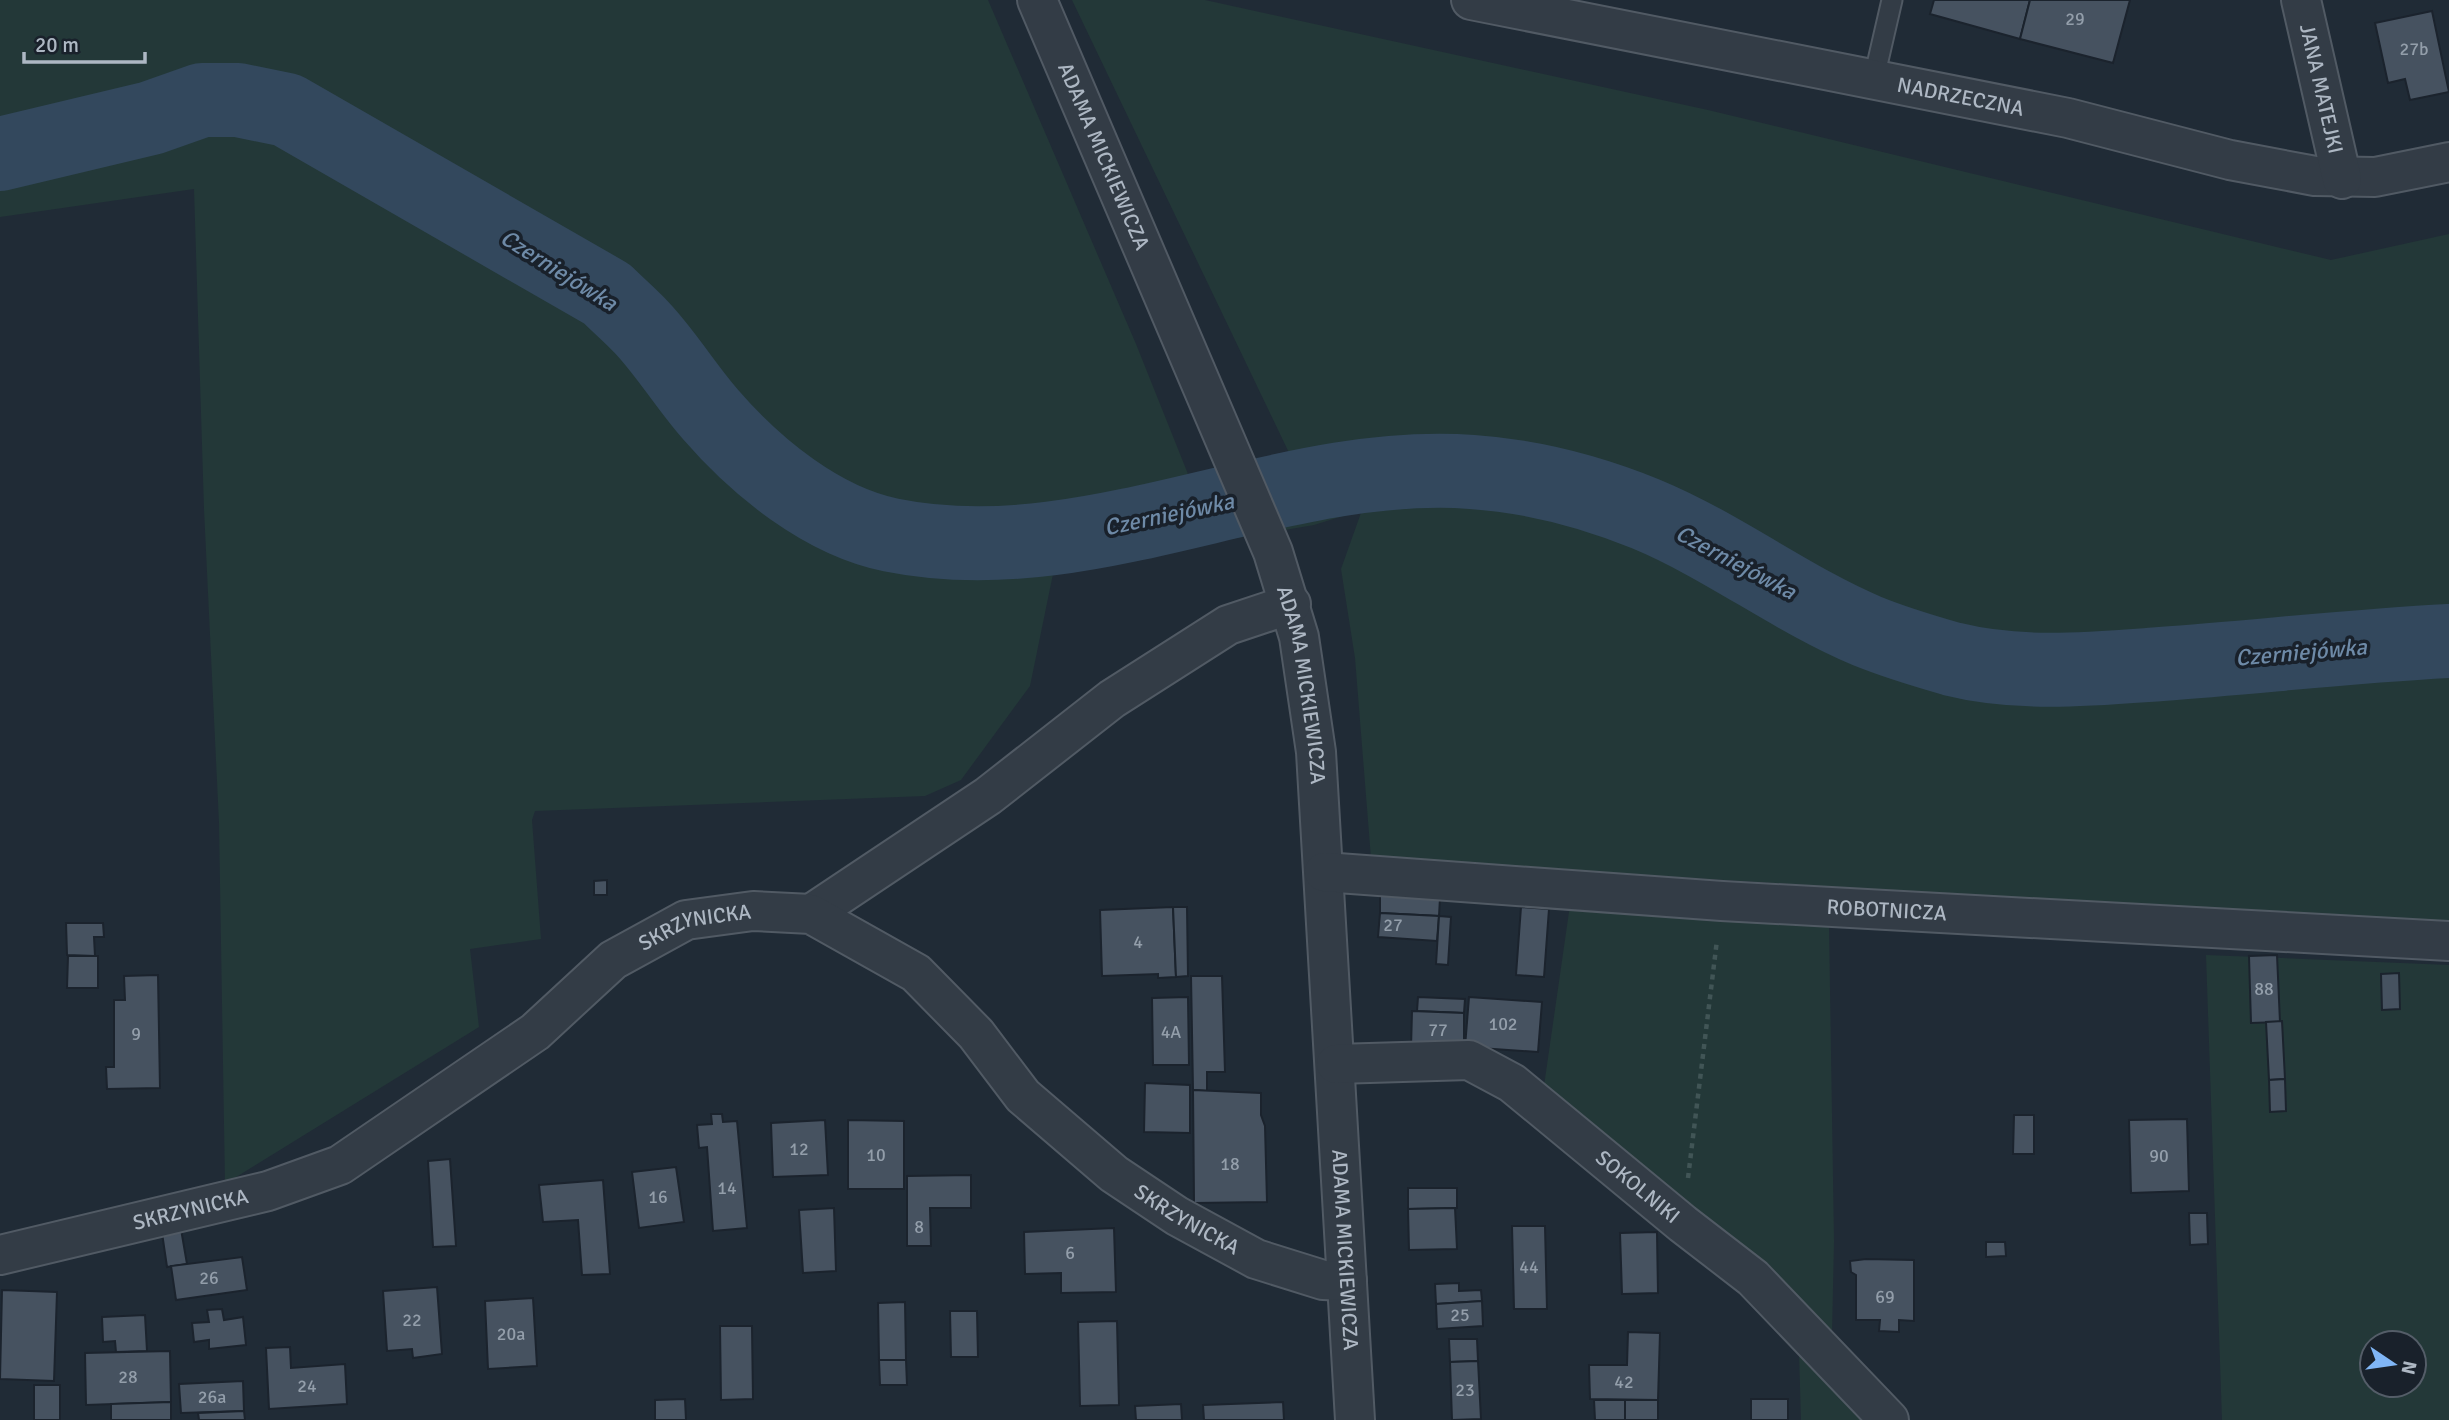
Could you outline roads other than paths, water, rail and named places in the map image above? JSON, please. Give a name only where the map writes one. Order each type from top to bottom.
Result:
[{"type":"street","name":"ADAMA MICKIEWICZA","points":[[1037,0],[1273,552],[1291,604],[1305,665],[1315,733],[1355,1420]]},
{"type":"street","name":"NADRZECZNA","points":[[1471,0],[1874,78],[2068,118],[2230,160],[2342,179],[2375,177],[2449,163]]},
{"type":"street","name":"JANA MATEJKI","points":[[2301,0],[2342,179]]},
{"type":"street","points":[[811,914],[988,796],[1112,699],[1228,625],[1291,604]]},
{"type":"street","name":"ROBOTNICZA","points":[[1324,872],[1722,901],[2449,941]]},
{"type":"street","name":"SKRZYNICKA","points":[[0,1255],[268,1191],[340,1165],[535,1032],[613,960],[685,920],[753,911],[811,914],[916,973],[976,1034],[1023,1096],[1124,1181],[1211,1237],[1256,1259],[1322,1280],[1347,1281]]},
{"type":"street","name":"SOKOLNIKI","points":[[1336,1064],[1469,1060],[1512,1083],[1753,1278],[1889,1420]]},
{"type":"lane","points":[[1874,78],[1892,0]]},
{"type":"waterway","name":"Czerniejówka","points":[[0,154],[151,118],[202,100],[238,100],[287,110],[607,294],[652,339],[711,415],[748,454],[816,505],[840,518],[891,535],[964,543],[1037,540],[1110,529],[1326,482],[1399,472],[1472,472],[1539,481],[1625,506],[1702,541],[1811,604],[1867,631],[1931,653],[1978,664],[2004,668],[2082,669],[2449,641]]}]
